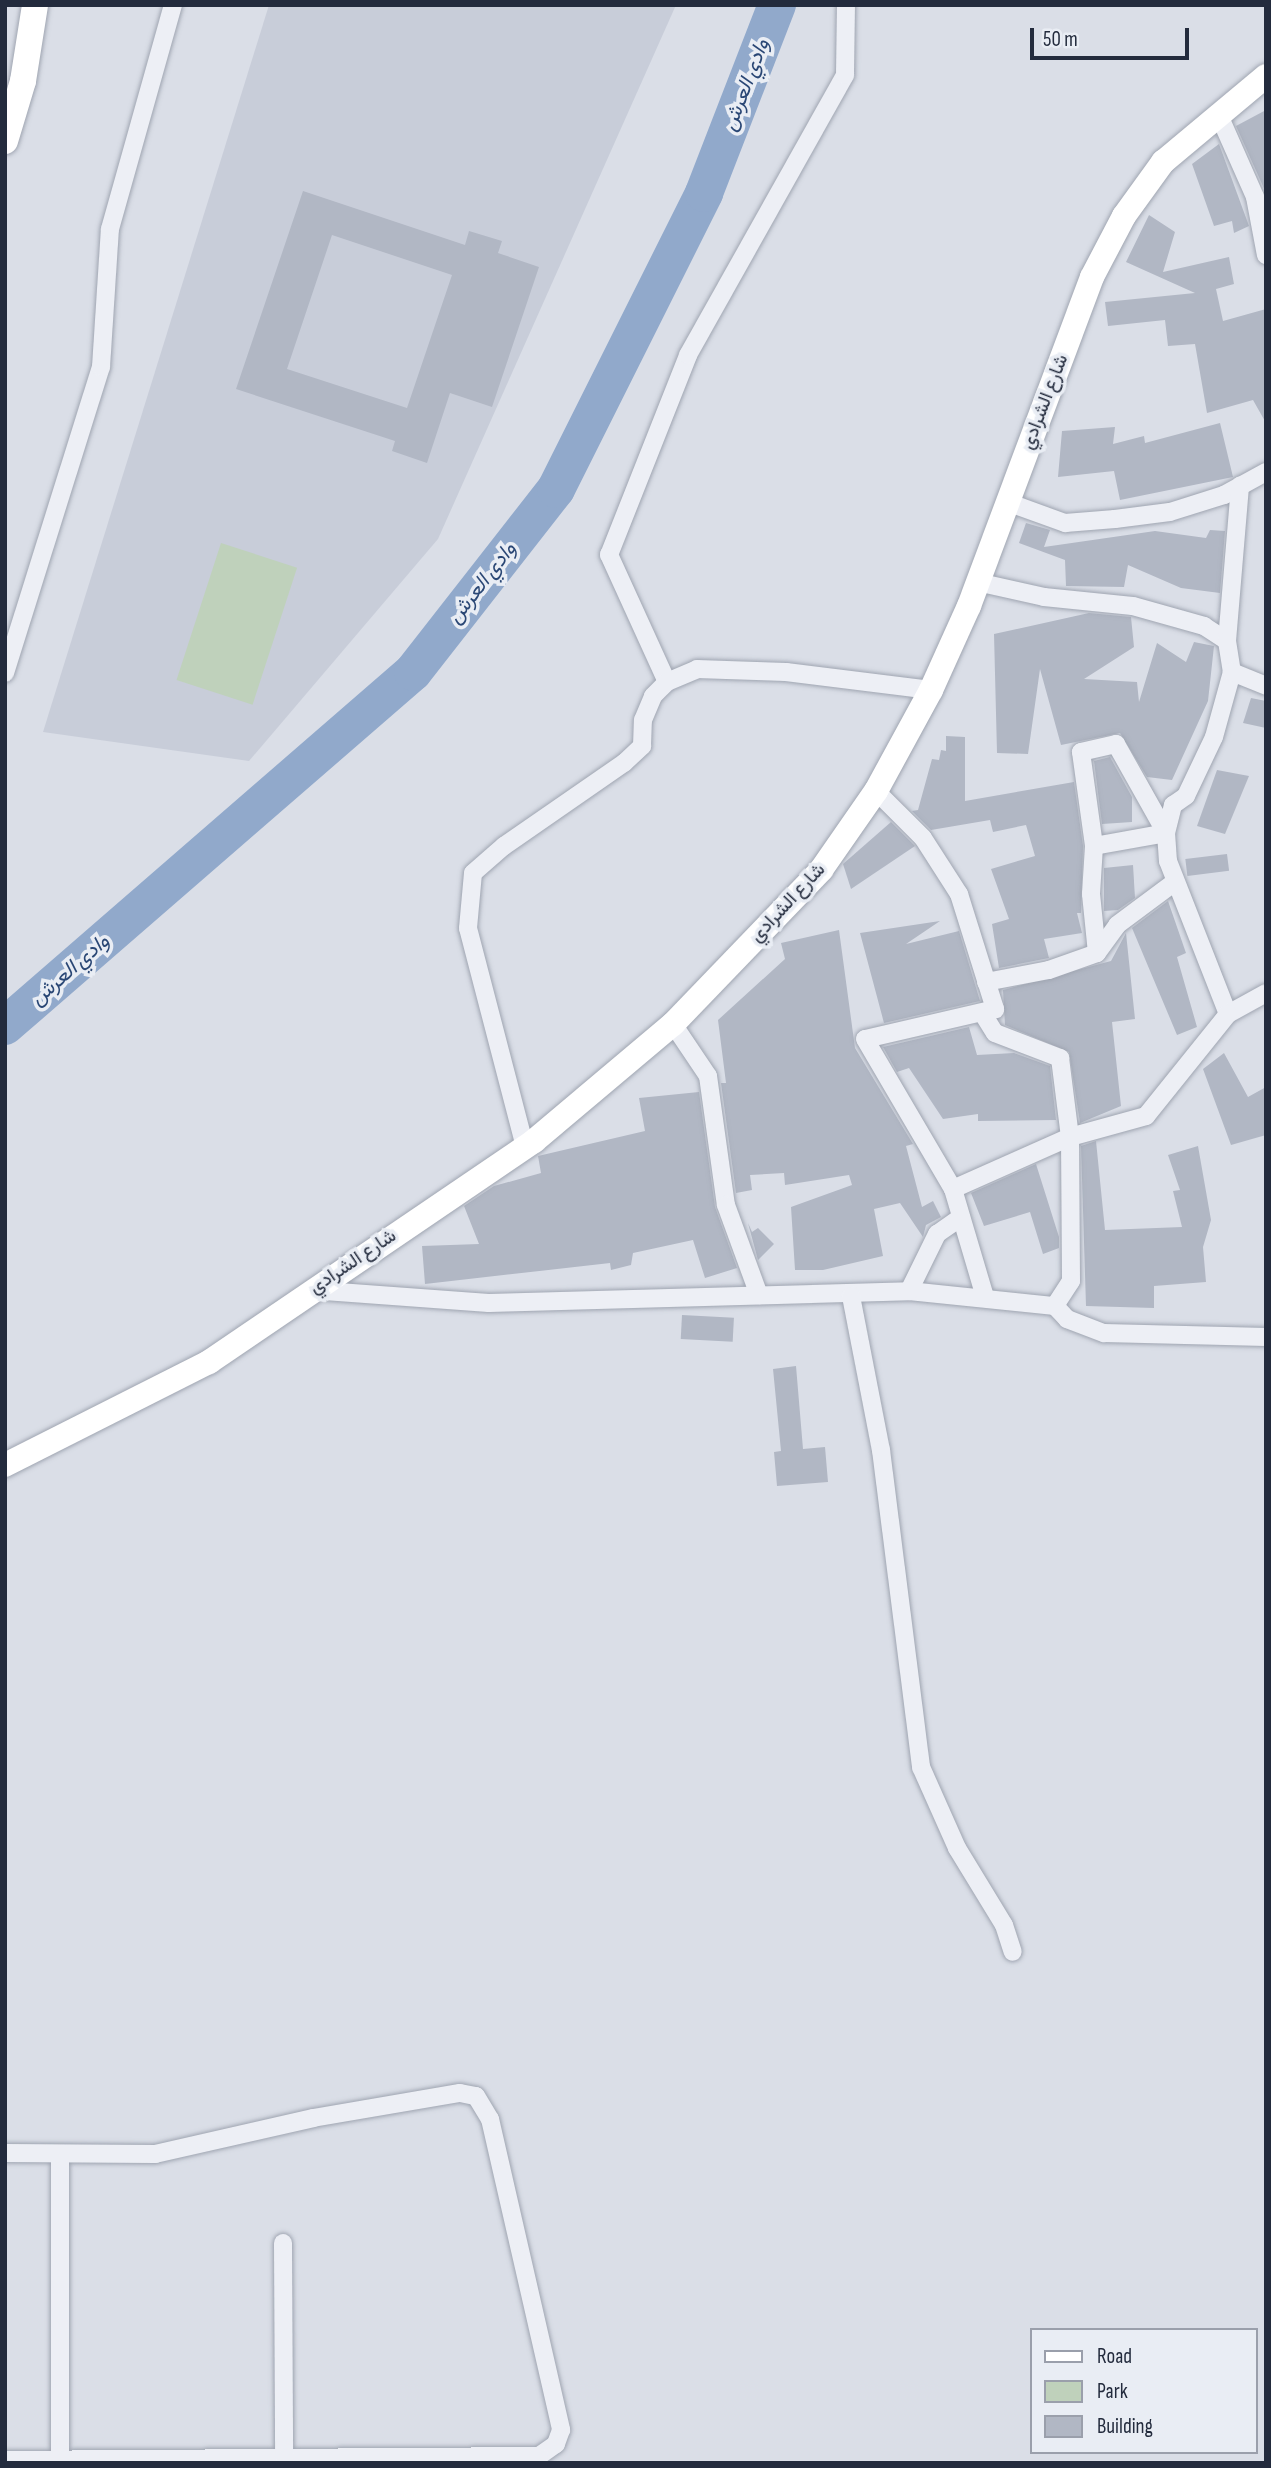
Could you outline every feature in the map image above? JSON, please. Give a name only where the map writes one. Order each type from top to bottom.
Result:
[{"type":"main road","points":[[5,141],[23,81],[35,5]]},
{"type":"street","points":[[5,673],[98,378],[110,229],[173,5]]},
{"type":"street","points":[[667,682],[609,555],[688,355],[845,75],[846,5]]},
{"type":"street","name":"شارع الشرادي","points":[[5,1465],[209,1362],[311,1290],[526,1147],[673,1024],[821,870],[876,791],[931,690],[978,582],[1092,277],[1124,216],[1164,162],[1218,113],[1266,76]]},
{"type":"street","points":[[1218,113],[1255,197],[1266,255]]},
{"type":"street","points":[[1007,502],[1065,523],[1170,512],[1240,486],[1266,472]]},
{"type":"street","points":[[1166,833],[1173,805],[1186,796],[1214,737],[1232,672],[1227,641],[1240,486]]},
{"type":"street","points":[[978,582],[1044,597],[1133,606],[1204,626],[1227,641]]},
{"type":"street","points":[[526,1147],[468,928],[473,873],[503,846],[624,764],[642,746],[643,720],[653,696],[667,682],[697,669],[786,672],[931,690]]},
{"type":"street","points":[[1232,672],[1266,686]]},
{"type":"street","points":[[1097,953],[1091,894],[1094,846],[1081,752],[1116,744],[1166,833],[1175,882],[1228,1014]]},
{"type":"street","points":[[876,791],[923,838],[959,894],[995,1009],[983,1014],[865,1039],[953,1189],[985,1297]]},
{"type":"street","points":[[1094,846],[1166,833]]},
{"type":"street","points":[[986,982],[1049,970],[1097,953],[1117,925],[1175,882]]},
{"type":"street","points":[[953,1189],[1070,1137],[1146,1116],[1228,1014],[1266,993]]},
{"type":"street","points":[[983,1014],[995,1033],[1060,1058],[1070,1137],[1071,1281],[1055,1306]]},
{"type":"street","points":[[673,1024],[708,1076],[726,1205],[759,1295]]},
{"type":"street","points":[[909,1291],[937,1234],[961,1217]]},
{"type":"street","points":[[311,1290],[489,1303],[759,1295],[851,1296],[909,1291],[1055,1306],[1066,1319],[1104,1333],[1266,1337]]},
{"type":"street","points":[[851,1296],[881,1450],[921,1767],[957,1849],[1004,1925],[1013,1952]]},
{"type":"street","points":[[5,2154],[60,2155],[183,2150],[313,2119],[460,2094],[482,2102],[561,2430],[556,2444],[539,2456],[5,2460]]},
{"type":"street","points":[[60,2155],[60,2460]]},
{"type":"street","points":[[283,2243],[285,2458]]},
{"type":"shaded area","points":[[269,5],[676,5],[438,539],[249,761],[43,732]]},
{"type":"green space","points":[[221,543],[297,568],[253,705],[177,680]]},
{"type":"building","points":[[1266,110],[1266,193],[1236,126]]},
{"type":"building","points":[[1219,144],[1249,226],[1234,233],[1232,221],[1214,226],[1192,164]]},
{"type":"building","points":[[303,191],[465,245],[469,231],[502,241],[498,253],[539,267],[492,407],[450,393],[427,463],[392,451],[395,441],[236,389]],"holes":[[[332,235],[452,275],[407,408],[287,369]]]},
{"type":"building","points":[[1149,215],[1175,232],[1163,272],[1229,257],[1234,284],[1216,289],[1223,321],[1266,309],[1266,423],[1253,400],[1207,413],[1195,344],[1168,346],[1165,320],[1108,326],[1105,302],[1195,293],[1126,262]]},
{"type":"building","points":[[1220,423],[1233,477],[1120,500],[1114,471],[1058,477],[1062,431],[1115,427],[1113,444],[1144,436],[1145,443]]},
{"type":"building","points":[[1026,523],[1050,530],[1044,547],[1155,531],[1206,538],[1210,530],[1225,531],[1220,593],[1181,588],[1128,565],[1124,587],[1066,586],[1065,560],[1019,543]]},
{"type":"building","points":[[1089,613],[1131,617],[1134,647],[1084,679],[1137,682],[1139,702],[1157,643],[1186,662],[1194,642],[1214,646],[1208,701],[1172,780],[1147,777],[1120,733],[1061,745],[1040,669],[1028,754],[997,753],[994,634]]},
{"type":"building","points":[[1251,698],[1266,701],[1266,728],[1243,723]]},
{"type":"building","points":[[946,736],[965,737],[965,801],[1074,782],[1083,846],[1081,913],[1077,913],[1082,933],[1044,939],[1049,958],[999,968],[992,924],[1009,919],[991,869],[1035,856],[1026,825],[993,832],[990,820],[931,830],[912,811],[918,810],[932,759],[939,760],[941,750],[946,751]]},
{"type":"building","points":[[1110,757],[1132,797],[1132,822],[1102,824],[1094,761]]},
{"type":"building","points":[[1217,770],[1249,776],[1225,834],[1197,826]]},
{"type":"building","points":[[891,822],[915,846],[851,889],[843,864]]},
{"type":"building","points":[[1227,854],[1229,871],[1187,876],[1185,859]]},
{"type":"building","points":[[1133,865],[1135,898],[1118,910],[1104,911],[1104,868]]},
{"type":"building","points":[[1168,901],[1186,953],[1177,957],[1197,1027],[1177,1035],[1132,928]]},
{"type":"building","points":[[940,921],[906,944],[959,931],[980,1001],[884,1023],[860,933]]},
{"type":"building","points":[[839,930],[855,1048],[913,1144],[906,1146],[922,1207],[933,1201],[941,1217],[926,1225],[923,1237],[900,1203],[874,1209],[883,1256],[823,1270],[795,1270],[791,1207],[852,1185],[849,1175],[785,1185],[784,1173],[750,1175],[752,1190],[736,1193],[721,1083],[726,1083],[718,1020],[785,959],[781,943]]},
{"type":"building","points":[[1126,933],[1135,1019],[1112,1022],[1121,1106],[1080,1123],[1069,1052],[1005,1025],[1003,990],[1111,961]]},
{"type":"building","points":[[969,1027],[977,1055],[1014,1053],[1050,1066],[1056,1120],[978,1121],[978,1114],[943,1119],[909,1068],[897,1072],[883,1047]]},
{"type":"building","points":[[1224,1053],[1248,1097],[1266,1087],[1266,1135],[1231,1145],[1203,1069]]},
{"type":"building","points":[[699,1092],[715,1207],[737,1268],[705,1278],[693,1240],[633,1253],[631,1265],[611,1270],[610,1263],[425,1284],[422,1246],[479,1244],[464,1206],[494,1186],[541,1173],[538,1156],[645,1131],[639,1098]]},
{"type":"building","points":[[1096,1141],[1105,1230],[1182,1227],[1173,1191],[1180,1190],[1168,1155],[1198,1146],[1211,1220],[1203,1247],[1206,1282],[1154,1286],[1154,1308],[1086,1306],[1081,1146]]},
{"type":"building","points":[[1036,1164],[1059,1237],[1059,1248],[1043,1254],[1030,1212],[984,1226],[971,1193]]},
{"type":"building","points":[[748,1223],[752,1232],[758,1228],[774,1244],[758,1260]]},
{"type":"building","points":[[682,1315],[734,1318],[733,1342],[681,1339]]},
{"type":"building","points":[[796,1366],[803,1449],[825,1447],[828,1482],[777,1486],[774,1452],[781,1451],[773,1369]]},
{"type":"waterway","name":"وادي العرش","points":[[5,1026],[413,672],[556,489],[704,193],[777,5]]}]
